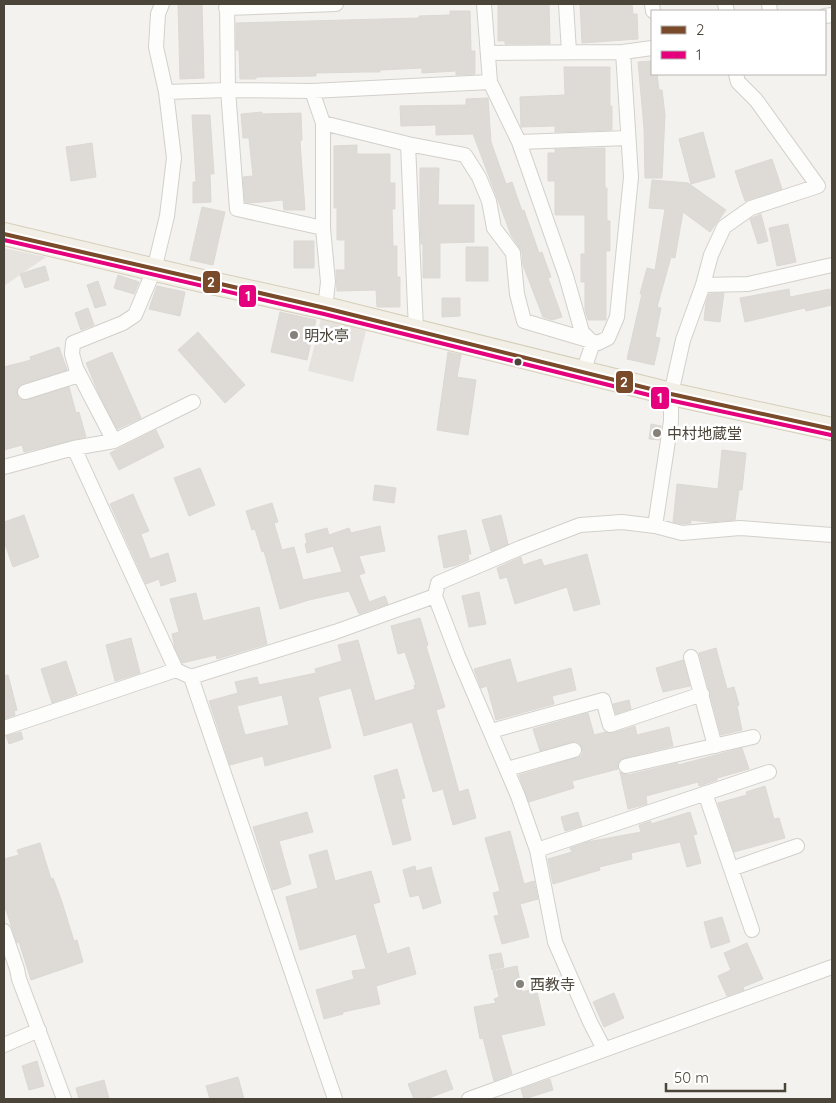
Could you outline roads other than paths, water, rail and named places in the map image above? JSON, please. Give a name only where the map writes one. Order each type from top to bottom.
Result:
[{"type":"main road","points":[[4,234],[325,308],[671,394],[832,429]]},
{"type":"street","points":[[114,441],[79,375],[72,354],[73,343],[123,323],[135,315],[154,270],[166,216],[174,158],[166,92],[156,47],[158,14],[162,4]]},
{"type":"street","points":[[323,228],[237,209],[228,90],[226,6],[336,4]]},
{"type":"street","points":[[484,4],[490,82],[519,142],[566,276],[582,332],[593,343]]},
{"type":"street","points":[[566,4],[569,52]]},
{"type":"street","points":[[488,53],[623,52],[651,48]]},
{"type":"street","points":[[323,123],[408,144],[465,155],[479,177],[489,201],[494,228],[513,253],[517,294],[524,320],[598,343],[608,338],[617,316],[631,177],[623,52]]},
{"type":"street","points":[[655,526],[671,421],[671,394],[683,340],[703,285],[711,255],[724,227],[751,208],[818,186],[756,100],[738,82],[736,75]]},
{"type":"street","points":[[166,92],[228,90],[312,91],[490,82]]},
{"type":"street","points":[[312,91],[323,123],[323,228],[328,282],[325,308]]},
{"type":"street","points":[[519,142],[628,138]]},
{"type":"street","points":[[408,144],[416,330]]},
{"type":"street","points":[[703,285],[748,284],[832,265]]},
{"type":"street","points":[[583,372],[593,343]]},
{"type":"street","points":[[25,392],[79,375]]},
{"type":"street","points":[[4,467],[74,448],[114,441],[193,402]]},
{"type":"street","points":[[74,448],[176,670],[191,677],[335,632],[435,596]]},
{"type":"street","points":[[604,1049],[555,942],[537,850],[518,796],[458,656],[435,596],[438,583],[580,525],[622,522],[655,526],[682,533],[740,528],[832,535]]},
{"type":"street","points":[[691,657],[716,746]]},
{"type":"street","points":[[4,728],[176,670]]},
{"type":"street","points":[[191,677],[335,1099]]},
{"type":"street","points":[[490,731],[602,700],[610,726],[702,694]]},
{"type":"street","points":[[626,766],[753,738]]},
{"type":"street","points":[[507,769],[574,750]]},
{"type":"street","points":[[537,850],[769,772]]},
{"type":"street","points":[[705,793],[752,930]]},
{"type":"street","points":[[731,869],[797,846]]},
{"type":"street","points":[[4,931],[17,970],[18,979],[64,1099]]},
{"type":"street","points":[[469,1099],[832,967]]},
{"type":"street","points":[[4,1045],[39,1030]]},
{"type":"place","name":"明水亭","points":[[294,335]]},
{"type":"place","name":"中村地蔵堂","points":[[657,433]]},
{"type":"place","name":"西教寺","points":[[520,984]]}]
